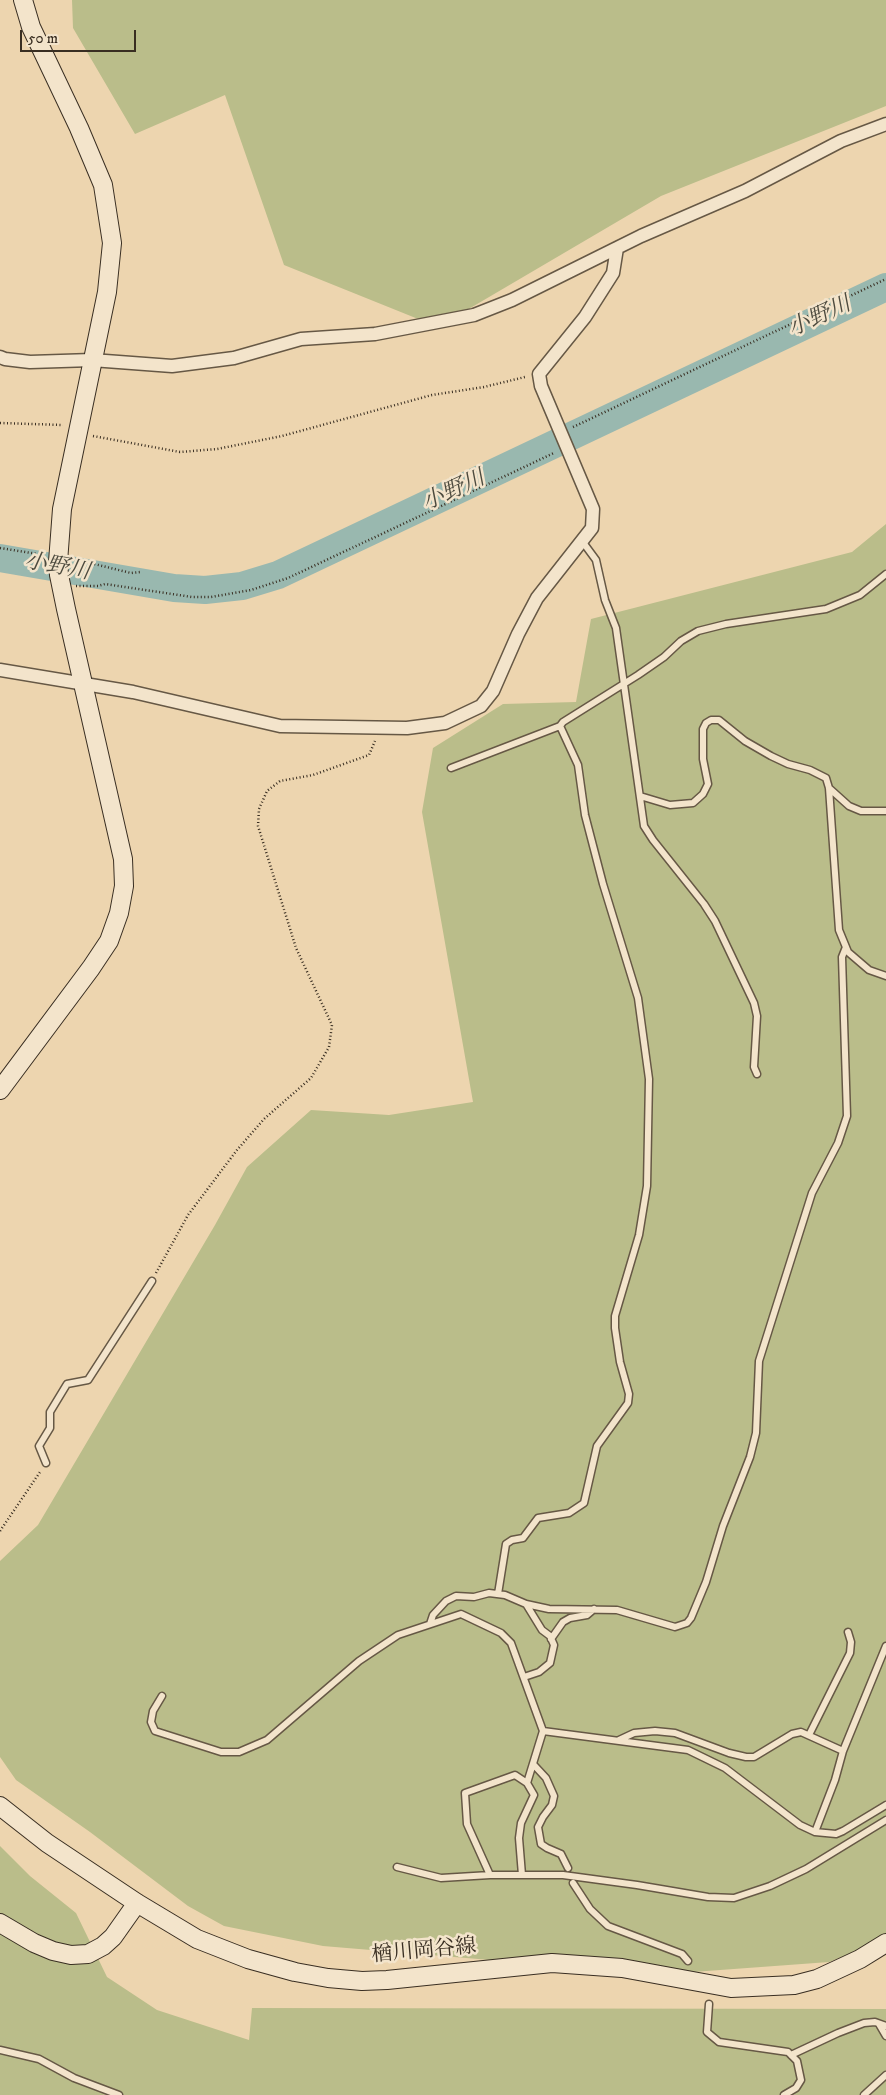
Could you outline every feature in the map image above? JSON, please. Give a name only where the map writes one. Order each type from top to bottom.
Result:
[{"type":"street","points":[[0,1090],[109,941],[119,914],[124,886],[123,859],[59,575],[62,509],[107,292],[112,243],[103,185],[79,128],[31,27],[23,0]]},
{"type":"street","points":[[0,357],[30,362],[92,360],[172,366],[234,358],[302,339],[375,334],[465,317],[512,300],[617,248],[745,191],[841,140],[886,124]]},
{"type":"street","points":[[0,670],[83,683],[280,726],[407,728],[445,723],[481,706],[493,691],[518,634],[537,598],[592,528],[593,509],[541,386],[539,374],[585,317],[613,273],[617,248]]},
{"type":"street","name":"楢川岡谷線","points":[[0,1806],[47,1843],[137,1903],[197,1939],[248,1960],[295,1972],[362,1980],[410,1978],[552,1963],[622,1968],[731,1988],[794,1985],[817,1979],[860,1959],[886,1943]]},
{"type":"street","points":[[0,1924],[53,1951],[71,1955],[88,1954],[103,1946],[113,1937],[137,1903]]},
{"type":"lane","points":[[582,540],[596,560],[605,600],[616,628],[644,826],[715,921],[754,1003],[757,1016],[754,1067],[756,1074]]},
{"type":"lane","points":[[451,768],[560,726],[563,722],[664,657],[681,641],[698,631],[726,624],[826,609],[860,595],[886,574]]},
{"type":"lane","points":[[640,796],[670,804],[693,803],[704,794],[708,784],[703,759],[703,729],[710,720],[719,720],[745,741],[771,756],[826,778],[829,788],[838,930],[848,952],[869,970],[886,976]]},
{"type":"lane","points":[[498,1594],[506,1544],[512,1540],[523,1538],[538,1518],[569,1513],[584,1503],[597,1446],[628,1404],[629,1394],[620,1362],[615,1316],[638,1235],[647,1186],[649,1079],[638,998],[603,884],[586,815],[578,765],[560,726]]},
{"type":"lane","points":[[829,788],[849,806],[861,811],[886,810]]},
{"type":"lane","points":[[430,1624],[433,1615],[446,1601],[456,1596],[474,1597],[490,1593],[549,1609],[617,1610],[675,1627],[687,1623],[691,1618],[706,1582],[723,1526],[750,1457],[756,1433],[759,1360],[812,1193],[838,1143],[847,1116],[842,957],[846,947]]},
{"type":"lane","points":[[46,1463],[39,1446],[50,1428],[50,1412],[67,1384],[88,1380],[152,1282]]},
{"type":"lane","points":[[524,1677],[539,1672],[550,1663],[554,1645],[552,1639],[542,1630],[526,1604]]},
{"type":"lane","points":[[552,1639],[563,1622],[570,1618],[587,1616],[594,1609]]},
{"type":"lane","points":[[162,1696],[153,1711],[151,1722],[155,1731],[221,1752],[239,1752],[267,1740],[359,1661],[398,1635],[461,1614],[501,1633],[511,1643],[543,1731],[527,1783]]},
{"type":"lane","points":[[809,1735],[850,1652],[851,1642],[848,1632]]},
{"type":"lane","points":[[815,1832],[835,1780],[843,1751],[886,1646]]},
{"type":"lane","points":[[543,1731],[688,1750],[725,1768],[800,1825],[815,1832],[836,1834],[886,1806]]},
{"type":"lane","points":[[618,1740],[634,1733],[655,1731],[675,1733],[729,1753],[754,1757],[792,1734],[801,1732],[843,1751]]},
{"type":"lane","points":[[533,1764],[546,1778],[554,1796],[552,1805],[538,1827],[541,1844],[561,1854],[568,1868]]},
{"type":"lane","points":[[490,1875],[467,1824],[465,1793],[515,1775],[527,1783],[534,1795],[521,1823],[519,1838],[522,1875]]},
{"type":"lane","points":[[397,1867],[441,1878],[490,1875],[562,1875],[708,1897],[734,1898],[770,1886],[806,1869],[886,1820]]},
{"type":"lane","points":[[573,1883],[590,1909],[608,1926],[682,1954],[688,1961]]},
{"type":"lane","points":[[709,2004],[707,2032],[719,2042],[788,2052],[791,2055],[796,2062],[801,2080],[796,2088],[784,2095]]},
{"type":"lane","points":[[791,2055],[864,2023],[875,2022],[883,2025],[886,2036]]},
{"type":"lane","points":[[0,2050],[39,2059],[74,2078],[119,2095]]},
{"type":"lane","points":[[864,2095],[886,2075]]},
{"type":"path","points":[[59,575],[98,586],[105,584],[192,597],[211,597],[251,590],[288,578],[886,279]]},
{"type":"path","points":[[0,423],[65,426],[180,452],[217,449],[282,436],[432,395],[484,387],[539,374]]},
{"type":"path","points":[[152,1282],[161,1261],[188,1215],[264,1119],[311,1078],[329,1047],[332,1025],[296,948],[258,826],[259,809],[267,791],[280,780],[313,775],[369,755],[381,728]]},
{"type":"path","points":[[0,1531],[46,1463]]},
{"type":"green space","points":[[72,0],[886,0],[886,106],[661,196],[438,327],[284,265],[225,95],[135,134],[73,28]]},
{"type":"green space","points":[[886,524],[886,1939],[829,1962],[693,1972],[538,1964],[323,1946],[224,1926],[188,1906],[90,1832],[16,1780],[0,1757],[0,1561],[38,1525],[215,1225],[247,1167],[311,1110],[389,1115],[473,1102],[422,812],[433,748],[503,704],[576,702],[591,619],[852,552]]},
{"type":"green space","points":[[0,1846],[30,1876],[76,1913],[107,1977],[157,2010],[249,2040],[252,2008],[886,2009],[886,2095],[0,2095]]},
{"type":"waterway","name":"小野川","points":[[0,558],[174,588],[205,590],[242,586],[278,575],[886,287]]}]
